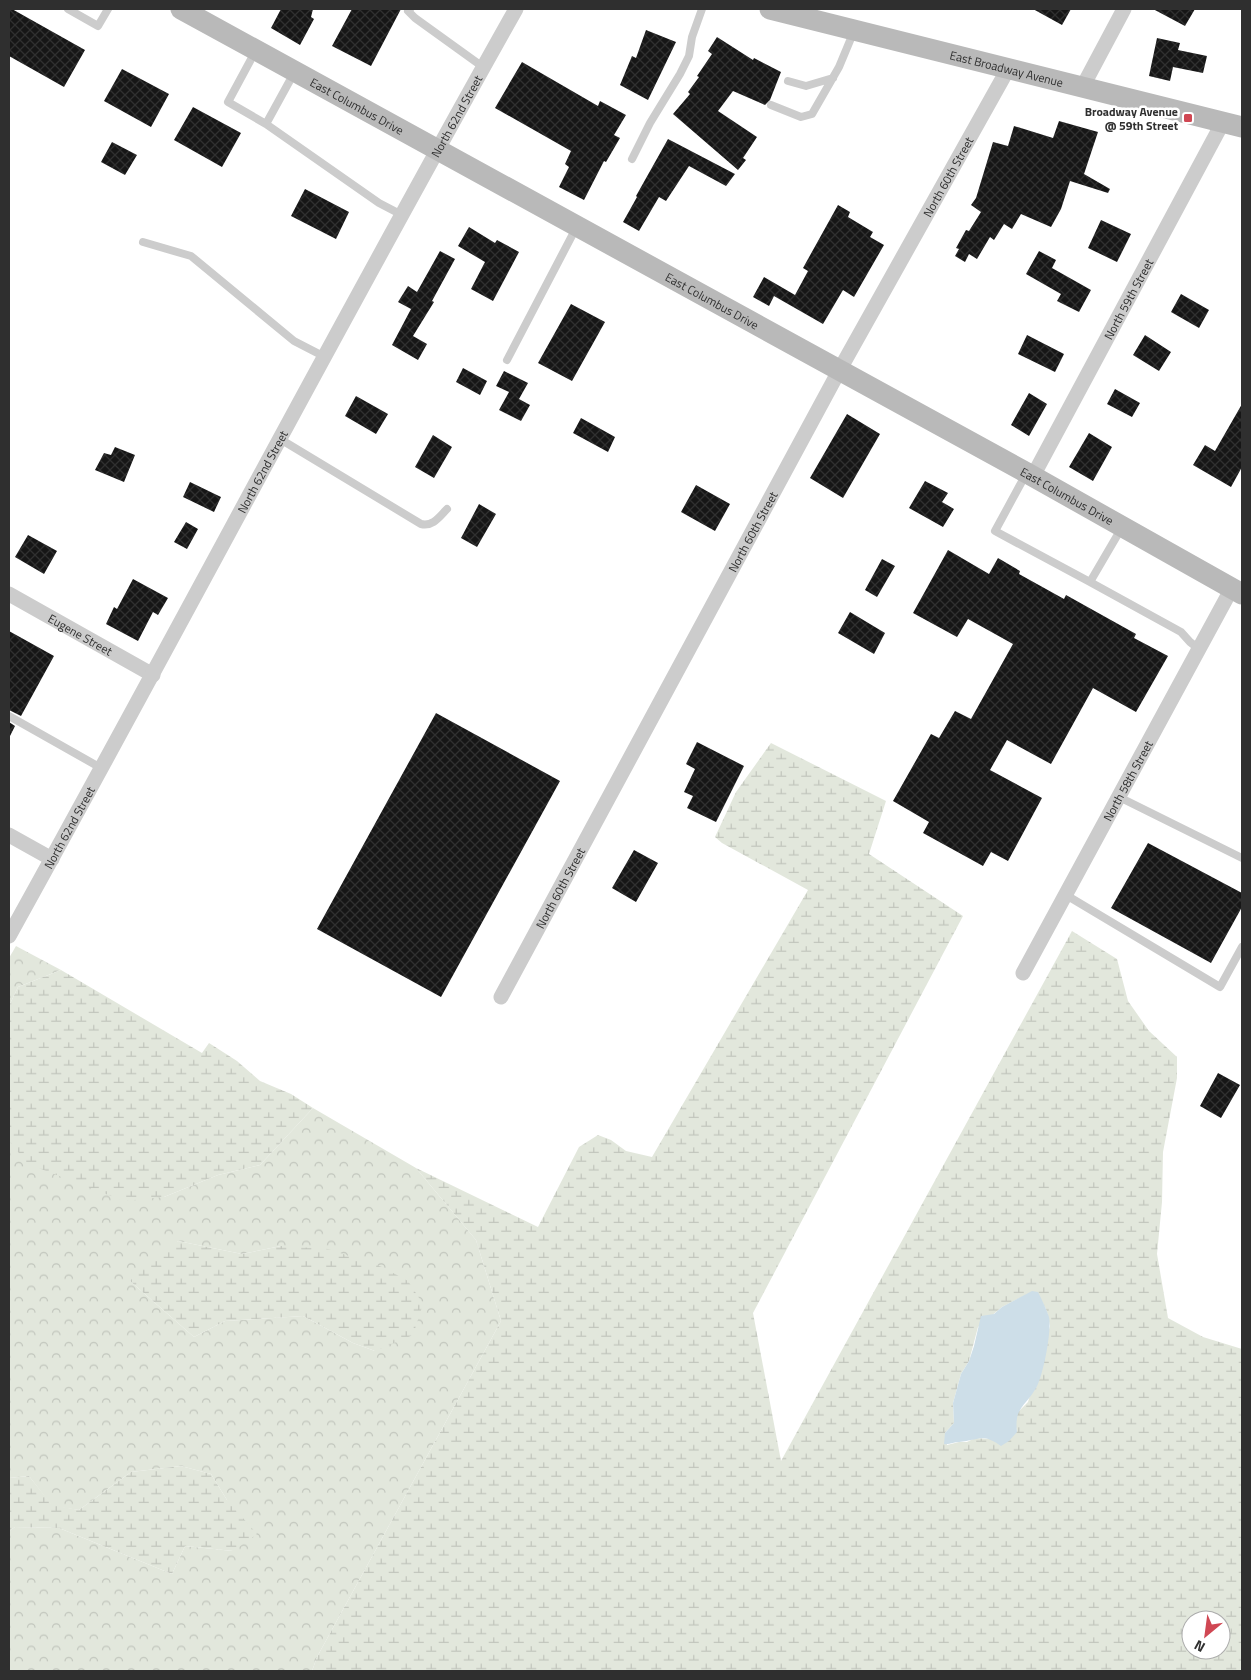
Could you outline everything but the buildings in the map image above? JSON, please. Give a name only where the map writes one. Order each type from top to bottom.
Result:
[{"type":"main road","name":"East Columbus Drive","points":[[181,9],[1030,474],[1237,591]]},
{"type":"main road","name":"East Broadway Avenue","points":[[770,9],[808,13],[855,30],[1232,124]]},
{"type":"street","name":"North 62nd Street","points":[[9,936],[153,675],[437,149],[516,9]]},
{"type":"street","points":[[1083,86],[1124,9]]},
{"type":"street","name":"North 60th Street","points":[[501,997],[839,371],[1008,69]]},
{"type":"street","name":"North 59th Street","points":[[1030,474],[1232,124]]},
{"type":"street","name":"North 58th Street","points":[[1023,973],[1200,649],[1237,591]]},
{"type":"street","name":"Eugene Street","points":[[9,594],[153,675]]},
{"type":"street","points":[[9,835],[52,859]]},
{"type":"lane","points":[[68,9],[98,26],[108,9]]},
{"type":"lane","points":[[410,9],[408,11],[414,18],[483,67]]},
{"type":"lane","points":[[632,159],[650,123],[689,56],[692,37],[702,9]]},
{"type":"lane","points":[[771,105],[801,117],[812,114],[839,67],[855,30]]},
{"type":"lane","points":[[256,50],[228,102],[266,124],[379,203],[402,215]]},
{"type":"lane","points":[[266,124],[295,71]]},
{"type":"lane","points":[[788,81],[806,86],[833,78]]},
{"type":"lane","points":[[507,360],[577,226]]},
{"type":"lane","points":[[143,242],[191,256],[294,341],[325,357]]},
{"type":"lane","points":[[280,439],[421,524],[432,524],[447,509]]},
{"type":"lane","points":[[1030,474],[995,531],[1181,632],[1200,649]]},
{"type":"lane","points":[[1090,582],[1123,526]]},
{"type":"lane","points":[[9,716],[101,768]]},
{"type":"lane","points":[[1119,797],[1242,858]]},
{"type":"lane","points":[[1066,895],[1220,987],[1242,948]]},
{"type":"green space","points":[[771,743],[886,801],[869,854],[963,916],[753,1313],[781,1461],[1072,931],[1117,959],[1128,1001],[1149,1031],[1177,1057],[1177,1078],[1163,1152],[1162,1202],[1157,1254],[1168,1318],[1203,1337],[1242,1349],[1242,1671],[312,1671],[317,1657],[501,1321],[476,1240],[416,1168],[538,1227],[579,1147],[598,1135],[611,1140],[626,1151],[652,1157],[808,890],[722,843],[715,837],[736,792]],"holes":[[[1032,1292],[1045,1306],[1050,1326],[1028,1402],[1017,1413],[1015,1422],[1017,1432],[991,1439],[975,1438],[967,1442],[947,1445],[945,1433],[954,1423],[953,1403],[961,1374],[969,1361],[978,1327],[1002,1307]]]},
{"type":"green space","points":[[16,946],[61,970],[18,987],[9,1006],[9,958]]},
{"type":"green space","points":[[61,970],[202,1053],[209,1043],[237,1061],[260,1081],[291,1094],[313,1108],[260,1165],[218,1175],[164,1197],[124,1201],[28,1164],[9,1141],[9,1006],[18,987]]},
{"type":"green space","points":[[313,1108],[416,1168],[476,1240],[501,1321],[317,1657],[312,1671],[9,1671],[9,1531],[15,1527],[59,1528],[172,1574],[185,1546],[233,1551],[227,1500],[211,1474],[181,1466],[131,1472],[79,1510],[52,1506],[29,1476],[9,1478],[9,1141],[164,1197],[218,1175],[260,1165]],"holes":[[[178,1241],[242,1254],[281,1246],[375,1351],[353,1343],[303,1316],[225,1321],[194,1337],[130,1281]]]},
{"type":"green space","points":[[178,1241],[242,1254],[281,1246],[328,1249],[382,1267],[408,1281],[423,1304],[413,1335],[375,1351],[353,1343],[303,1316],[225,1321],[194,1337],[130,1281],[151,1256]]},
{"type":"green space","points":[[181,1466],[211,1474],[227,1500],[257,1534],[233,1551],[185,1546],[172,1574],[59,1528],[15,1527],[9,1531],[9,1478],[29,1476],[52,1505],[79,1510],[131,1472]]},
{"type":"shaded area","points":[[1032,1291],[1038,1292],[1050,1323],[1046,1353],[1039,1382],[1021,1408],[1017,1418],[1017,1432],[1009,1441],[1001,1446],[985,1438],[944,1444],[945,1433],[954,1423],[953,1403],[961,1374],[969,1361],[974,1346],[981,1316],[994,1314],[1002,1307]]},
{"type":"place","name":"Broadway Avenue @ 59th Street","points":[[1188,118]]}]
